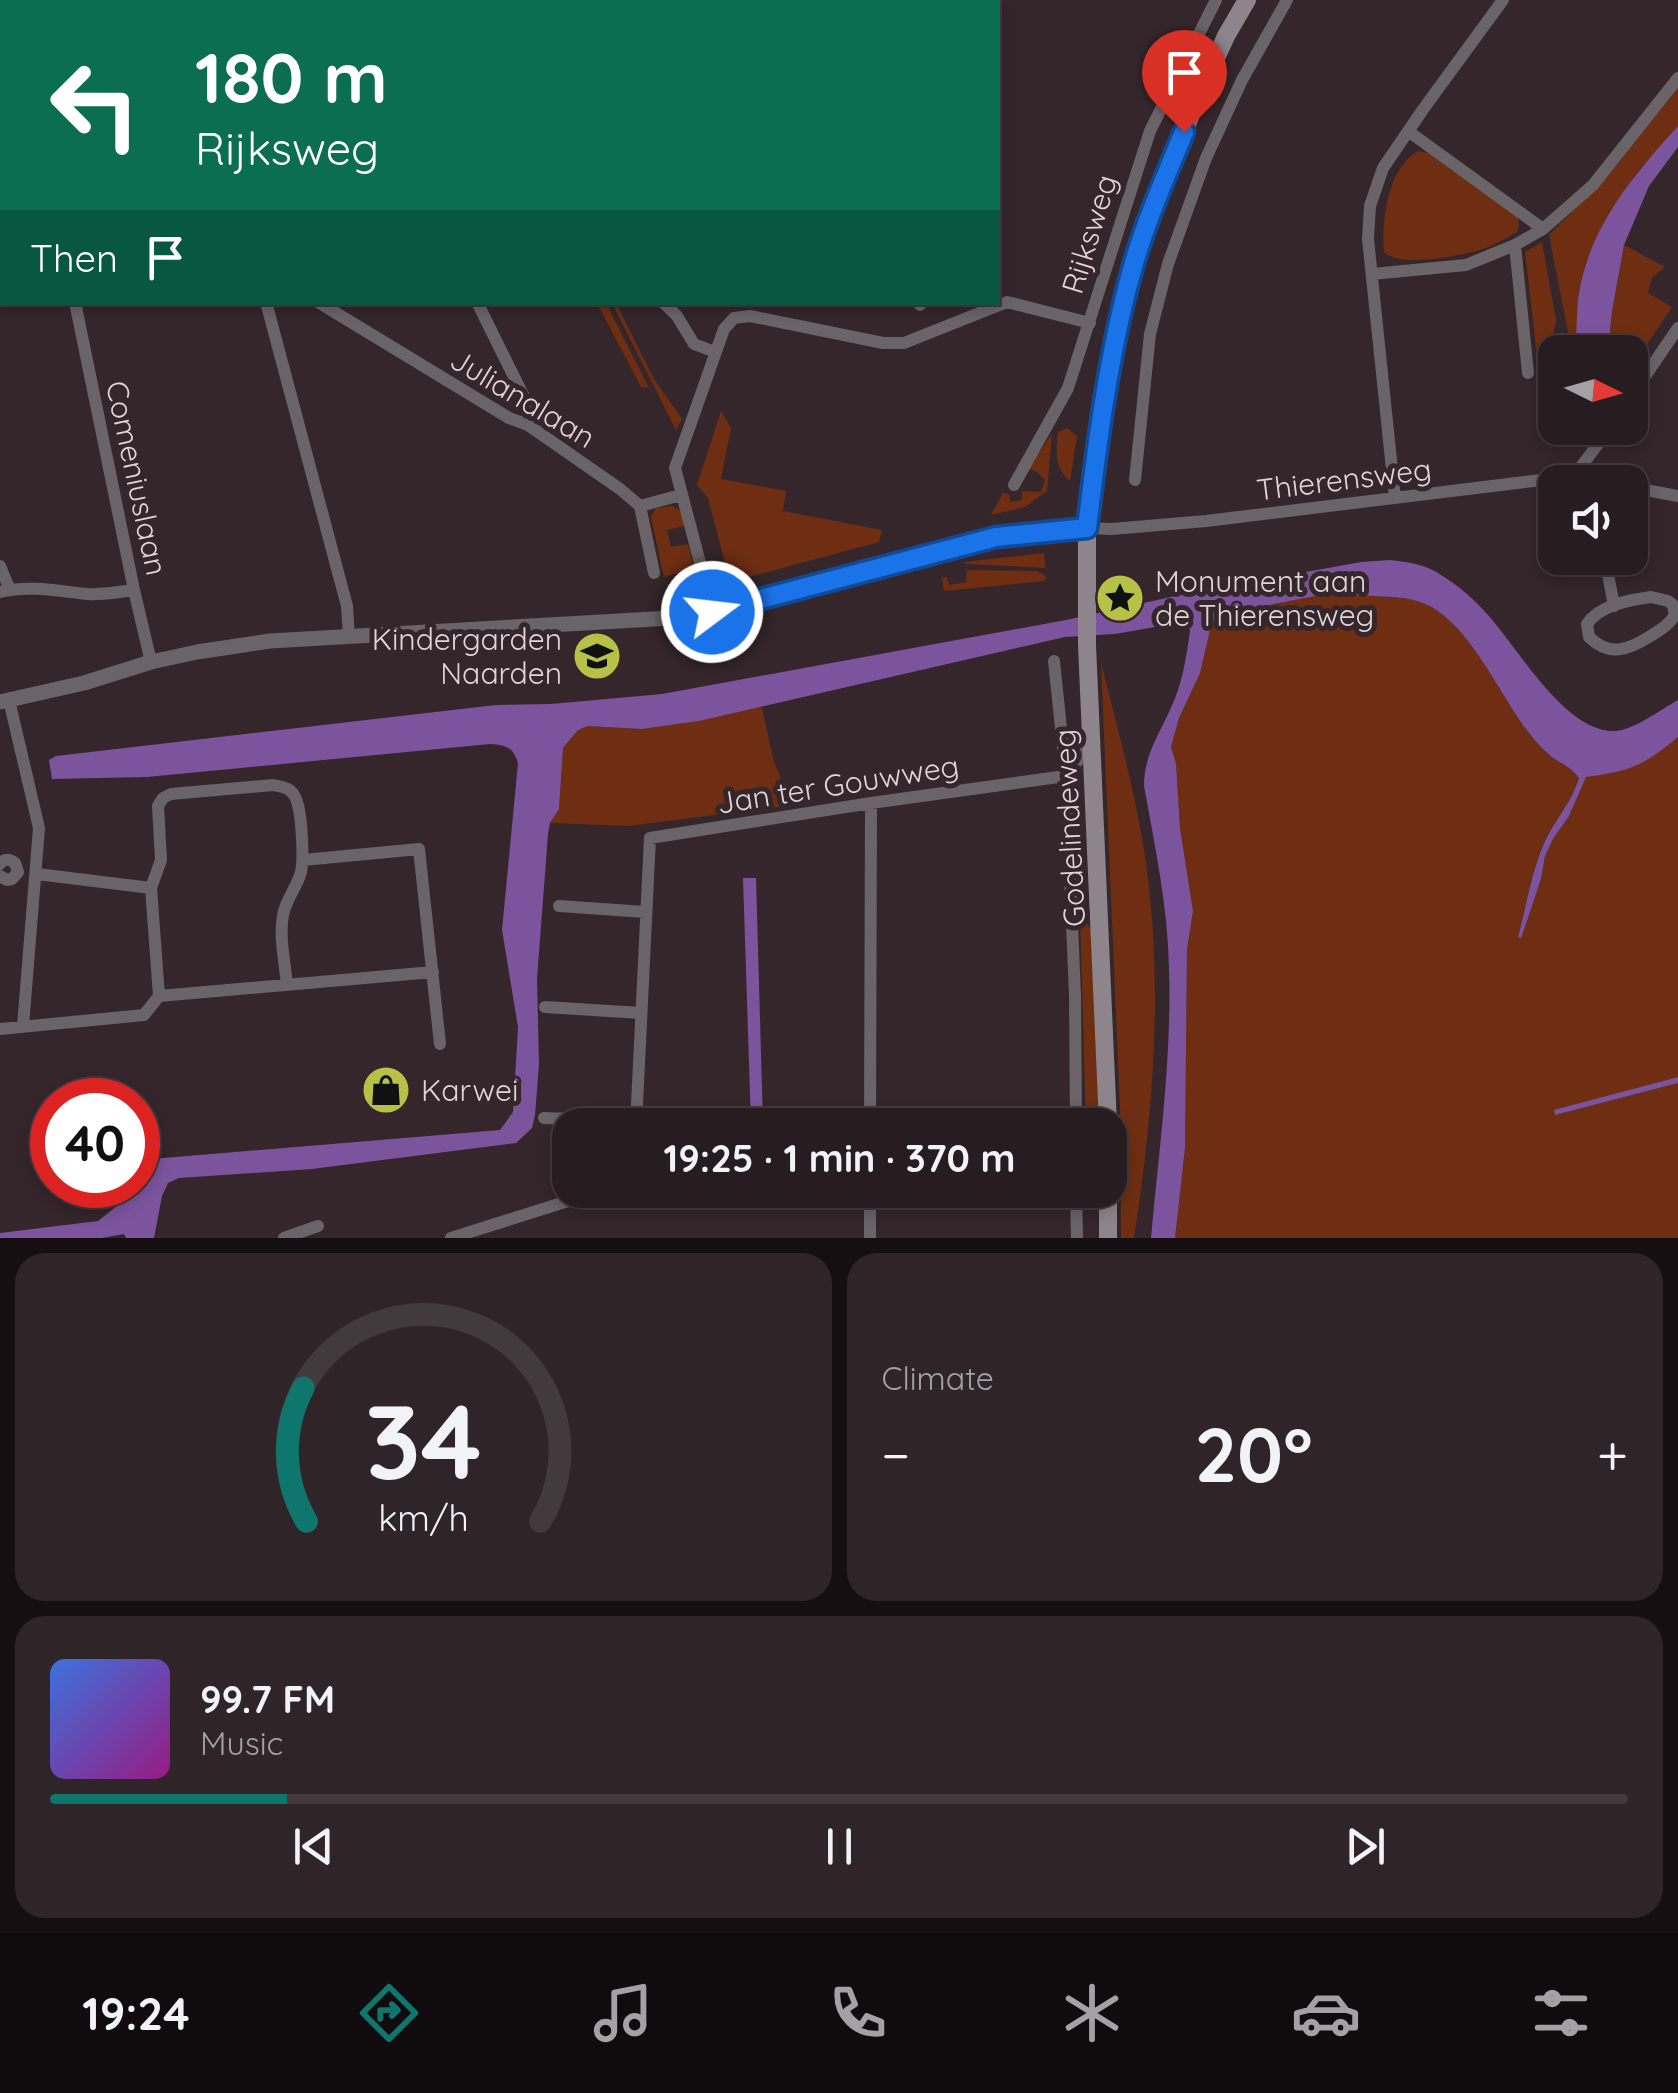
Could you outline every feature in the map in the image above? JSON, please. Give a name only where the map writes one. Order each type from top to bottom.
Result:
[{"type":"main road","name":"Rijksweg","points":[[1087,528],[1113,355],[1130,276],[1157,196],[1197,100],[1247,0]]},
{"type":"main road","name":"Godelindeweg","points":[[1087,528],[1088,645],[1107,1108]]},
{"type":"main road","points":[[1108,1208],[1108,1238]]},
{"type":"street","name":"Rijksweg","points":[[1014,485],[1068,388],[1150,131],[1216,0]]},
{"type":"street","points":[[1135,480],[1150,334],[1168,264],[1206,158],[1242,80],[1288,0]]},
{"type":"street","points":[[1395,498],[1368,239],[1370,206],[1383,168],[1503,0]]},
{"type":"street","points":[[1372,274],[1466,265],[1516,245],[1543,229],[1593,185],[1678,78]]},
{"type":"street","points":[[1408,132],[1543,229]]},
{"type":"street","points":[[1516,245],[1528,373]]},
{"type":"street","points":[[1000,305],[1007,302],[1090,323]]},
{"type":"street","name":"Comeniuslaan","points":[[77,305],[151,662]]},
{"type":"street","points":[[267,305],[346,606],[349,636]]},
{"type":"street","name":"Julianalaan","points":[[323,305],[509,418],[528,425],[640,506]]},
{"type":"street","points":[[478,305],[527,403],[528,425]]},
{"type":"street","points":[[666,305],[694,344],[715,352]]},
{"type":"street","points":[[712,612],[675,468],[715,352],[734,318],[750,316],[904,343],[999,305]]},
{"type":"street","points":[[1648,372],[1678,328]]},
{"type":"street","name":"Thierensweg","points":[[1087,528],[1206,520],[1538,483]]},
{"type":"street","points":[[1648,490],[1678,496]]},
{"type":"street","points":[[654,572],[640,506],[681,494]]},
{"type":"street","points":[[23,1026],[39,828],[5,701],[151,662],[270,641],[671,618],[712,612],[996,537],[1087,528]]},
{"type":"street","points":[[0,566],[5,591],[61,589],[89,594],[134,590]]},
{"type":"street","points":[[1608,575],[1614,606]]},
{"type":"street","points":[[1660,598],[1674,605],[1675,616],[1668,625],[1633,646],[1608,650],[1591,641],[1586,630],[1594,616],[1614,606],[1636,599],[1660,598]]},
{"type":"street","name":"Godelindeweg","points":[[1054,661],[1066,776],[1076,1108]]},
{"type":"street","points":[[1066,776],[1092,742]]},
{"type":"street","name":"Jan ter Gouwweg","points":[[637,1108],[650,838],[1066,776]]},
{"type":"street","points":[[0,1030],[144,1015],[159,996],[151,888],[160,860],[158,806],[172,794],[273,785],[286,787],[294,794],[303,860],[282,918],[288,985]]},
{"type":"street","points":[[870,1108],[871,803]]},
{"type":"street","points":[[303,860],[420,849],[440,1044]]},
{"type":"street","points":[[0,864],[11,860],[18,872],[12,880],[0,876]]},
{"type":"street","points":[[37,874],[151,888]]},
{"type":"street","points":[[559,906],[645,912]]},
{"type":"street","points":[[159,996],[434,972]]},
{"type":"street","points":[[545,1007],[641,1013]]},
{"type":"street","name":"Jan ter Gouwweg","points":[[544,1118],[552,1118]]},
{"type":"street","points":[[451,1238],[552,1206]]},
{"type":"street","points":[[870,1208],[870,1238]]},
{"type":"street","points":[[1076,1208],[1076,1238]]},
{"type":"street","points":[[284,1238],[318,1226]]},
{"type":"shaded area","points":[[1678,88],[1678,126],[1635,175],[1586,262],[1577,335],[1569,335],[1549,235],[1612,171]]},
{"type":"shaded area","points":[[1678,126],[1678,147],[1649,186],[1624,245],[1610,335],[1576,335],[1580,287],[1587,261],[1610,212]]},
{"type":"shaded area","points":[[1418,151],[1428,153],[1518,218],[1517,232],[1485,248],[1444,257],[1403,259],[1384,252],[1384,226],[1393,182]]},
{"type":"shaded area","points":[[1542,242],[1556,320],[1553,335],[1538,335],[1538,356],[1537,355],[1525,252]]},
{"type":"shaded area","points":[[1624,245],[1665,267],[1652,278],[1648,293],[1672,307],[1648,343],[1648,335],[1610,335]]},
{"type":"shaded area","points":[[598,305],[607,305],[649,388],[641,387]]},
{"type":"shaded area","points":[[613,305],[617,305],[654,379],[682,419],[676,430]]},
{"type":"shaded area","points":[[721,411],[731,428],[721,479],[786,491],[783,511],[882,530],[879,542],[730,582],[708,498],[697,485]]},
{"type":"shaded area","points":[[1067,428],[1077,436],[1070,481],[1061,470],[1057,452],[1058,432]]},
{"type":"shaded area","points":[[1052,434],[1047,491],[1025,507],[991,515],[1003,493],[1009,494],[1010,502],[1022,500],[1022,491],[1041,492],[1045,480],[1029,468]]},
{"type":"shaded area","points":[[672,506],[681,511],[684,526],[667,530],[671,547],[688,544],[694,569],[664,577],[651,517],[656,508]]},
{"type":"shaded area","points":[[1044,553],[1045,568],[964,562]]},
{"type":"shaded area","points":[[1361,562],[1410,563],[1448,579],[1488,615],[1561,704],[1597,728],[1623,730],[1678,700],[1678,737],[1636,766],[1586,777],[1545,856],[1521,938],[1518,937],[1538,859],[1579,778],[1533,738],[1454,625],[1420,602],[1336,592],[1243,610],[1212,622],[1200,673],[1179,718],[1171,747],[1193,911],[1187,949],[1185,1148],[1175,1238],[1151,1238],[1167,1070],[1169,969],[1164,900],[1144,786],[1149,756],[1183,672],[1190,631],[1183,622],[1115,634],[1065,637],[699,721],[642,729],[588,726],[578,730],[563,748],[559,809],[548,834],[537,979],[539,1064],[532,1128],[516,1143],[312,1169],[179,1178],[168,1183],[160,1206],[160,1158],[500,1130],[513,1112],[518,1027],[502,930],[518,763],[511,750],[490,744],[147,777],[52,779],[49,760],[56,756],[496,705],[662,694]]},
{"type":"shaded area","points":[[967,570],[1037,571],[1046,576],[1045,581],[944,591],[942,578],[947,577],[949,585],[966,582]]},
{"type":"shaded area","points":[[1336,592],[1409,599],[1438,611],[1469,642],[1533,738],[1579,778],[1538,859],[1520,938],[1545,856],[1569,816],[1586,776],[1635,764],[1678,737],[1678,1077],[1554,1111],[1555,1115],[1678,1083],[1678,1238],[1175,1238],[1185,1148],[1187,949],[1193,911],[1171,747],[1179,718],[1200,673],[1212,622],[1243,610]]},
{"type":"shaded area","points":[[1101,662],[1141,830],[1153,931],[1153,1063],[1134,1238],[1121,1238],[1121,1208],[1127,1208],[1127,1108],[1120,1108]]},
{"type":"shaded area","points":[[755,702],[761,704],[774,762],[792,805],[629,826],[550,823],[559,809],[563,748],[578,730],[588,726],[642,729],[699,721]]},
{"type":"shaded area","points":[[743,878],[756,878],[763,1108],[750,1108]]},
{"type":"shaded area","points":[[1080,912],[1091,929],[1098,1108],[1086,1108]]},
{"type":"shaded area","points":[[1678,1077],[1678,1083],[1555,1115],[1554,1110]]},
{"type":"shaded area","points":[[115,1208],[160,1208],[154,1238],[126,1238],[124,1234],[102,1238],[0,1238],[0,1233],[98,1221]]},
{"type":"place","name":"Monument aan de Thierensweg","points":[[1120,598]]},
{"type":"place","name":"Kindergarden Naarden","points":[[597,656]]},
{"type":"place","name":"Karwei","points":[[386,1090]]},
{"type":"route","points":[[712,612],[996,537],[1087,528],[1113,355],[1130,276],[1184,132]]}]
